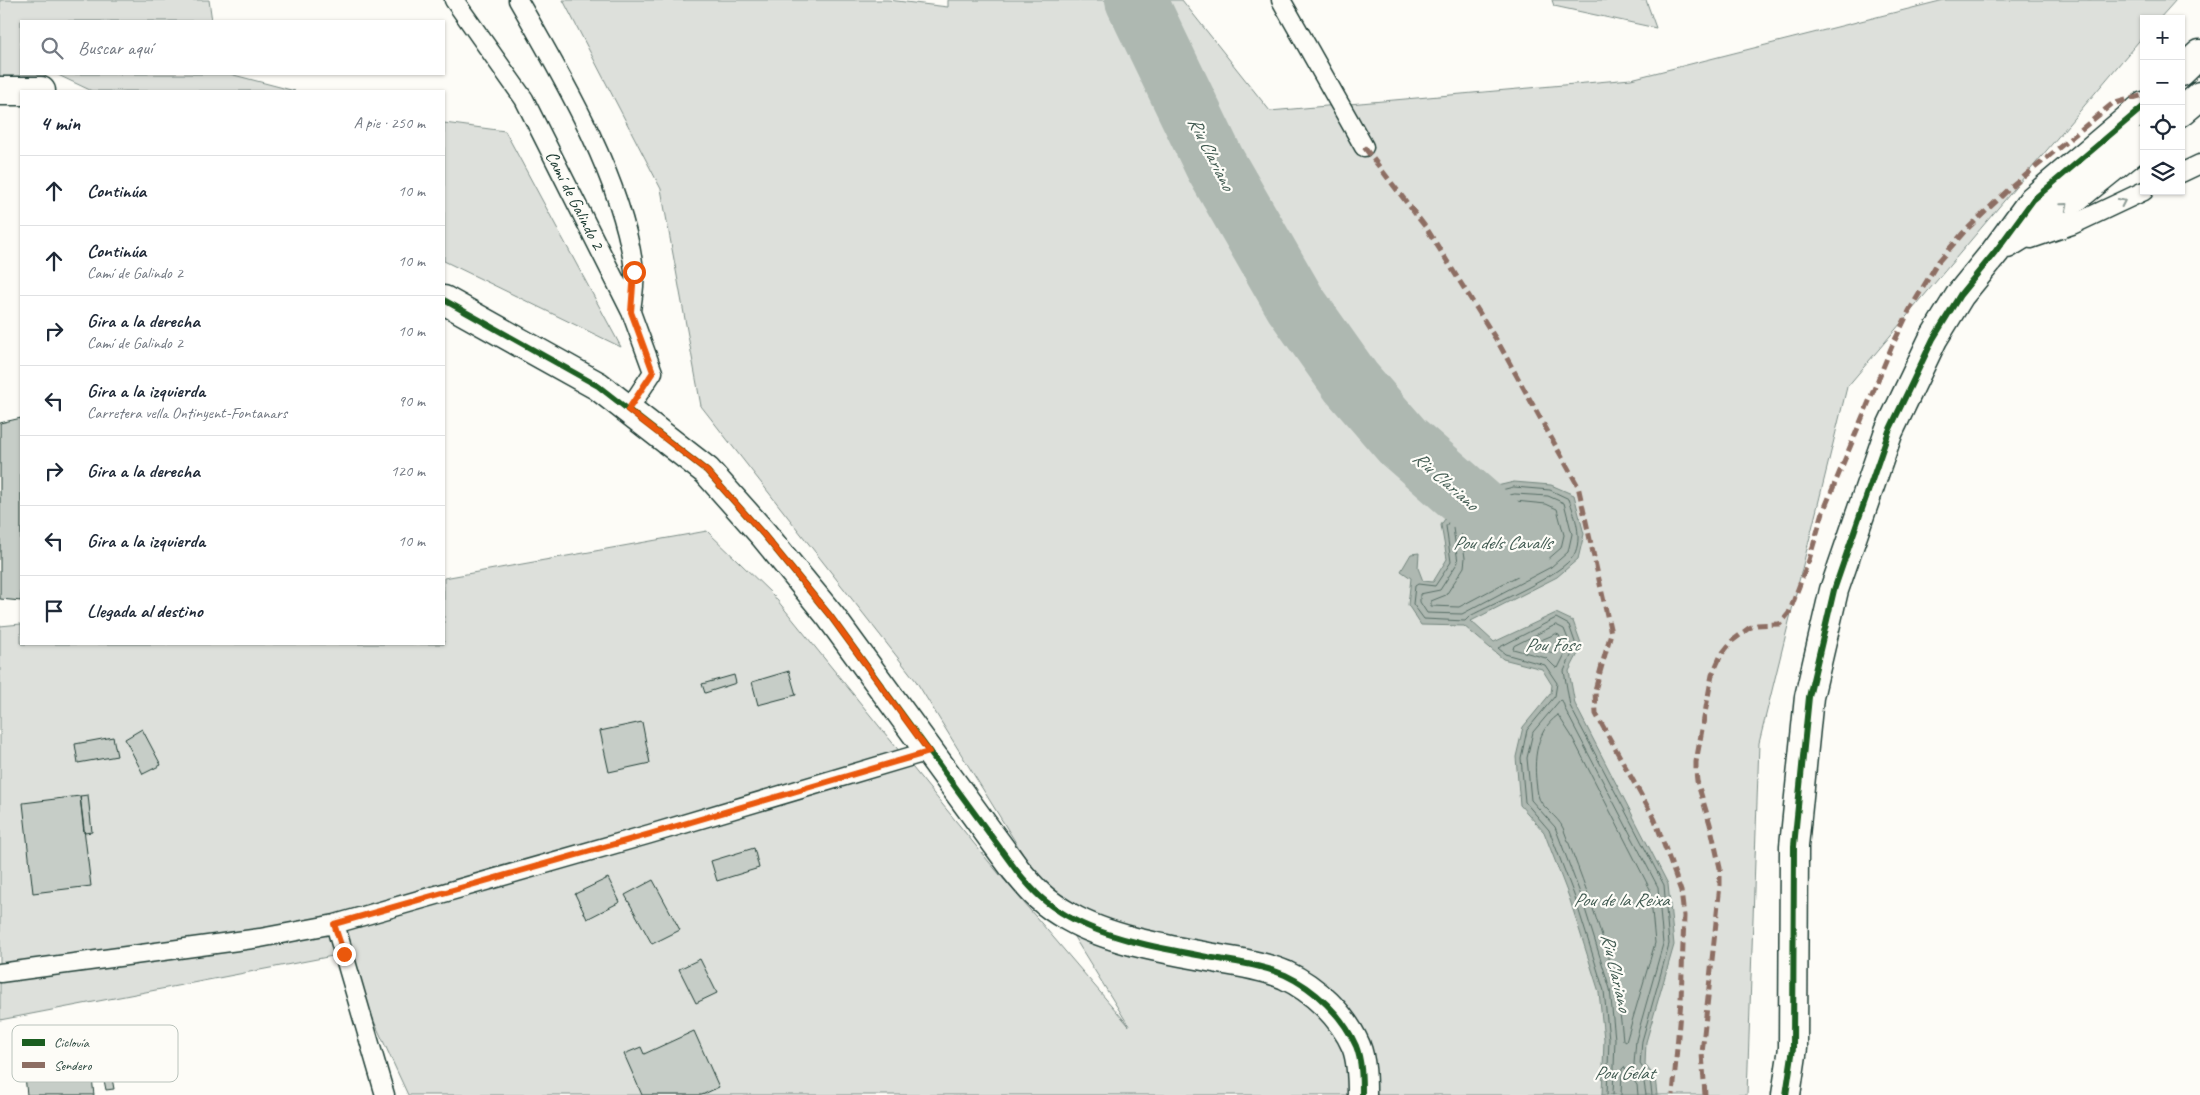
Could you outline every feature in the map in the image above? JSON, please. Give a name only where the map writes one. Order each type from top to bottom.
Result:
[{"type":"main road","points":[[2185,68],[2200,54]]},
{"type":"main road","points":[[0,91],[20,91]]},
{"type":"main road","points":[[2185,109],[2200,96]]},
{"type":"main road","points":[[1786,1095],[1793,1048],[1794,846],[1809,697],[1834,590],[1889,432],[1909,385],[1933,339],[1960,295],[1995,252],[2033,200],[2140,109]]},
{"type":"main road","points":[[1995,252],[2051,217],[2140,145]]},
{"type":"main road","points":[[445,301],[598,386],[707,471],[831,617],[1016,870],[1041,900],[1070,918],[1096,929],[1155,947],[1254,965],[1284,975],[1309,989],[1345,1024],[1357,1048],[1362,1078],[1362,1095]]},
{"type":"lane","name":"Camí de Galindo 2","points":[[454,0],[524,99],[631,312],[653,372],[628,410]]},
{"type":"lane","points":[[518,0],[563,79],[612,185],[627,236],[634,272],[631,312]]},
{"type":"lane","points":[[1281,0],[1364,148]]},
{"type":"lane","points":[[2185,171],[2200,164]]},
{"type":"lane","points":[[1995,252],[2072,225],[2140,193]]},
{"type":"lane","points":[[0,973],[260,938],[334,924],[929,752]]},
{"type":"lane","points":[[334,924],[385,1095]]},
{"type":"shaded area","points":[[0,0],[209,0],[212,20],[20,20],[20,75],[47,75],[0,89]]},
{"type":"shaded area","points":[[563,0],[888,0],[948,7],[948,0],[1182,0],[1270,111],[1631,79],[1944,0],[2176,0],[2163,15],[2140,15],[2140,40],[1847,387],[1759,743],[1747,1095],[408,1095],[343,954],[0,1020],[0,626],[20,624],[20,645],[445,645],[445,578],[707,531],[773,595],[989,862],[1129,1026],[916,681],[701,406],[661,189]]},
{"type":"shaded area","points":[[1552,0],[1646,0],[1656,28],[1554,6]]},
{"type":"shaded area","points":[[58,75],[234,75],[291,90],[90,90]]},
{"type":"shaded area","points":[[445,123],[505,131],[621,347],[445,261]]},
{"type":"water","points":[[1514,482],[1551,485],[1574,495],[1584,534],[1578,559],[1557,577],[1471,621],[1494,642],[1556,613],[1573,621],[1582,646],[1569,671],[1575,704],[1668,884],[1674,945],[1646,1042],[1645,1065],[1655,1077],[1657,1095],[1602,1095],[1604,1039],[1599,992],[1569,897],[1544,832],[1520,805],[1516,757],[1523,727],[1551,693],[1552,685],[1542,669],[1503,659],[1464,626],[1421,625],[1408,605],[1411,578],[1401,571],[1411,554],[1419,553],[1418,568],[1423,581],[1433,582],[1447,559],[1441,525],[1454,505],[1455,488],[1484,489]]},
{"type":"building","points":[[20,418],[20,601],[0,599],[0,423]]},
{"type":"building","points":[[789,671],[796,695],[758,705],[752,682]]},
{"type":"building","points":[[734,675],[736,683],[705,693],[702,684]]},
{"type":"building","points":[[642,722],[650,763],[609,772],[600,731]]},
{"type":"building","points":[[142,729],[161,765],[143,774],[125,739]]},
{"type":"building","points":[[113,737],[117,756],[78,763],[75,744]]},
{"type":"building","points":[[88,795],[92,832],[84,833],[80,796]]},
{"type":"building","points":[[80,796],[91,886],[33,893],[23,803]]},
{"type":"building","points":[[754,848],[759,868],[717,881],[711,861]]},
{"type":"building","points":[[608,878],[620,902],[587,919],[575,894]]},
{"type":"building","points":[[653,880],[680,930],[652,944],[625,895]]},
{"type":"building","points":[[700,959],[717,993],[696,1003],[679,969]]},
{"type":"building","points":[[694,1031],[719,1087],[702,1095],[642,1095],[624,1054],[641,1047],[644,1054]]},
{"type":"building","points":[[26,1082],[92,1082],[94,1095],[27,1095]]},
{"type":"building","points":[[104,1082],[113,1082],[114,1089],[106,1090]]},
{"type":"waterway","name":"Riu Clariano","points":[[1136,0],[1215,164],[1295,303],[1351,382],[1403,442],[1521,545]]},
{"type":"marked path","points":[[1705,1095],[1702,1053],[1720,885],[1720,868],[1710,824],[1697,781],[1696,762],[1712,675],[1721,655],[1732,641],[1749,628],[1757,625],[1780,624],[1789,613],[1809,560],[1823,512],[1892,346],[1909,311],[1938,262],[1963,233],[2009,189],[2112,104],[2140,96]]},
{"type":"marked path","points":[[1364,147],[1427,229],[1499,344],[1578,486],[1611,633],[1595,690],[1596,714],[1655,820],[1681,891],[1684,916],[1681,1000],[1673,1095]]},
{"type":"cycle path","points":[[1786,1095],[1793,1048],[1794,846],[1809,697],[1834,590],[1889,431],[1933,339],[1960,295],[1995,252],[2033,200],[2140,109]]},
{"type":"cycle path","points":[[445,301],[598,386],[707,471],[764,535],[831,617],[1016,870],[1040,896],[1069,917],[1103,932],[1162,948],[1261,967],[1296,981],[1327,1004],[1344,1024],[1356,1046],[1361,1070],[1362,1095]]},
{"type":"route","points":[[344,954],[334,924],[929,752],[831,617],[764,535],[707,471],[628,410],[653,372],[631,312],[634,272]]},
{"type":"water label","name":"Pou dels Cavalls","points":[[1502,542]]},
{"type":"water label","name":"Pou Fosc","points":[[1552,644]]},
{"type":"water label","name":"Pou de la Reixa","points":[[1621,899]]},
{"type":"water label","name":"Pou Gelat","points":[[1624,1072]]}]
